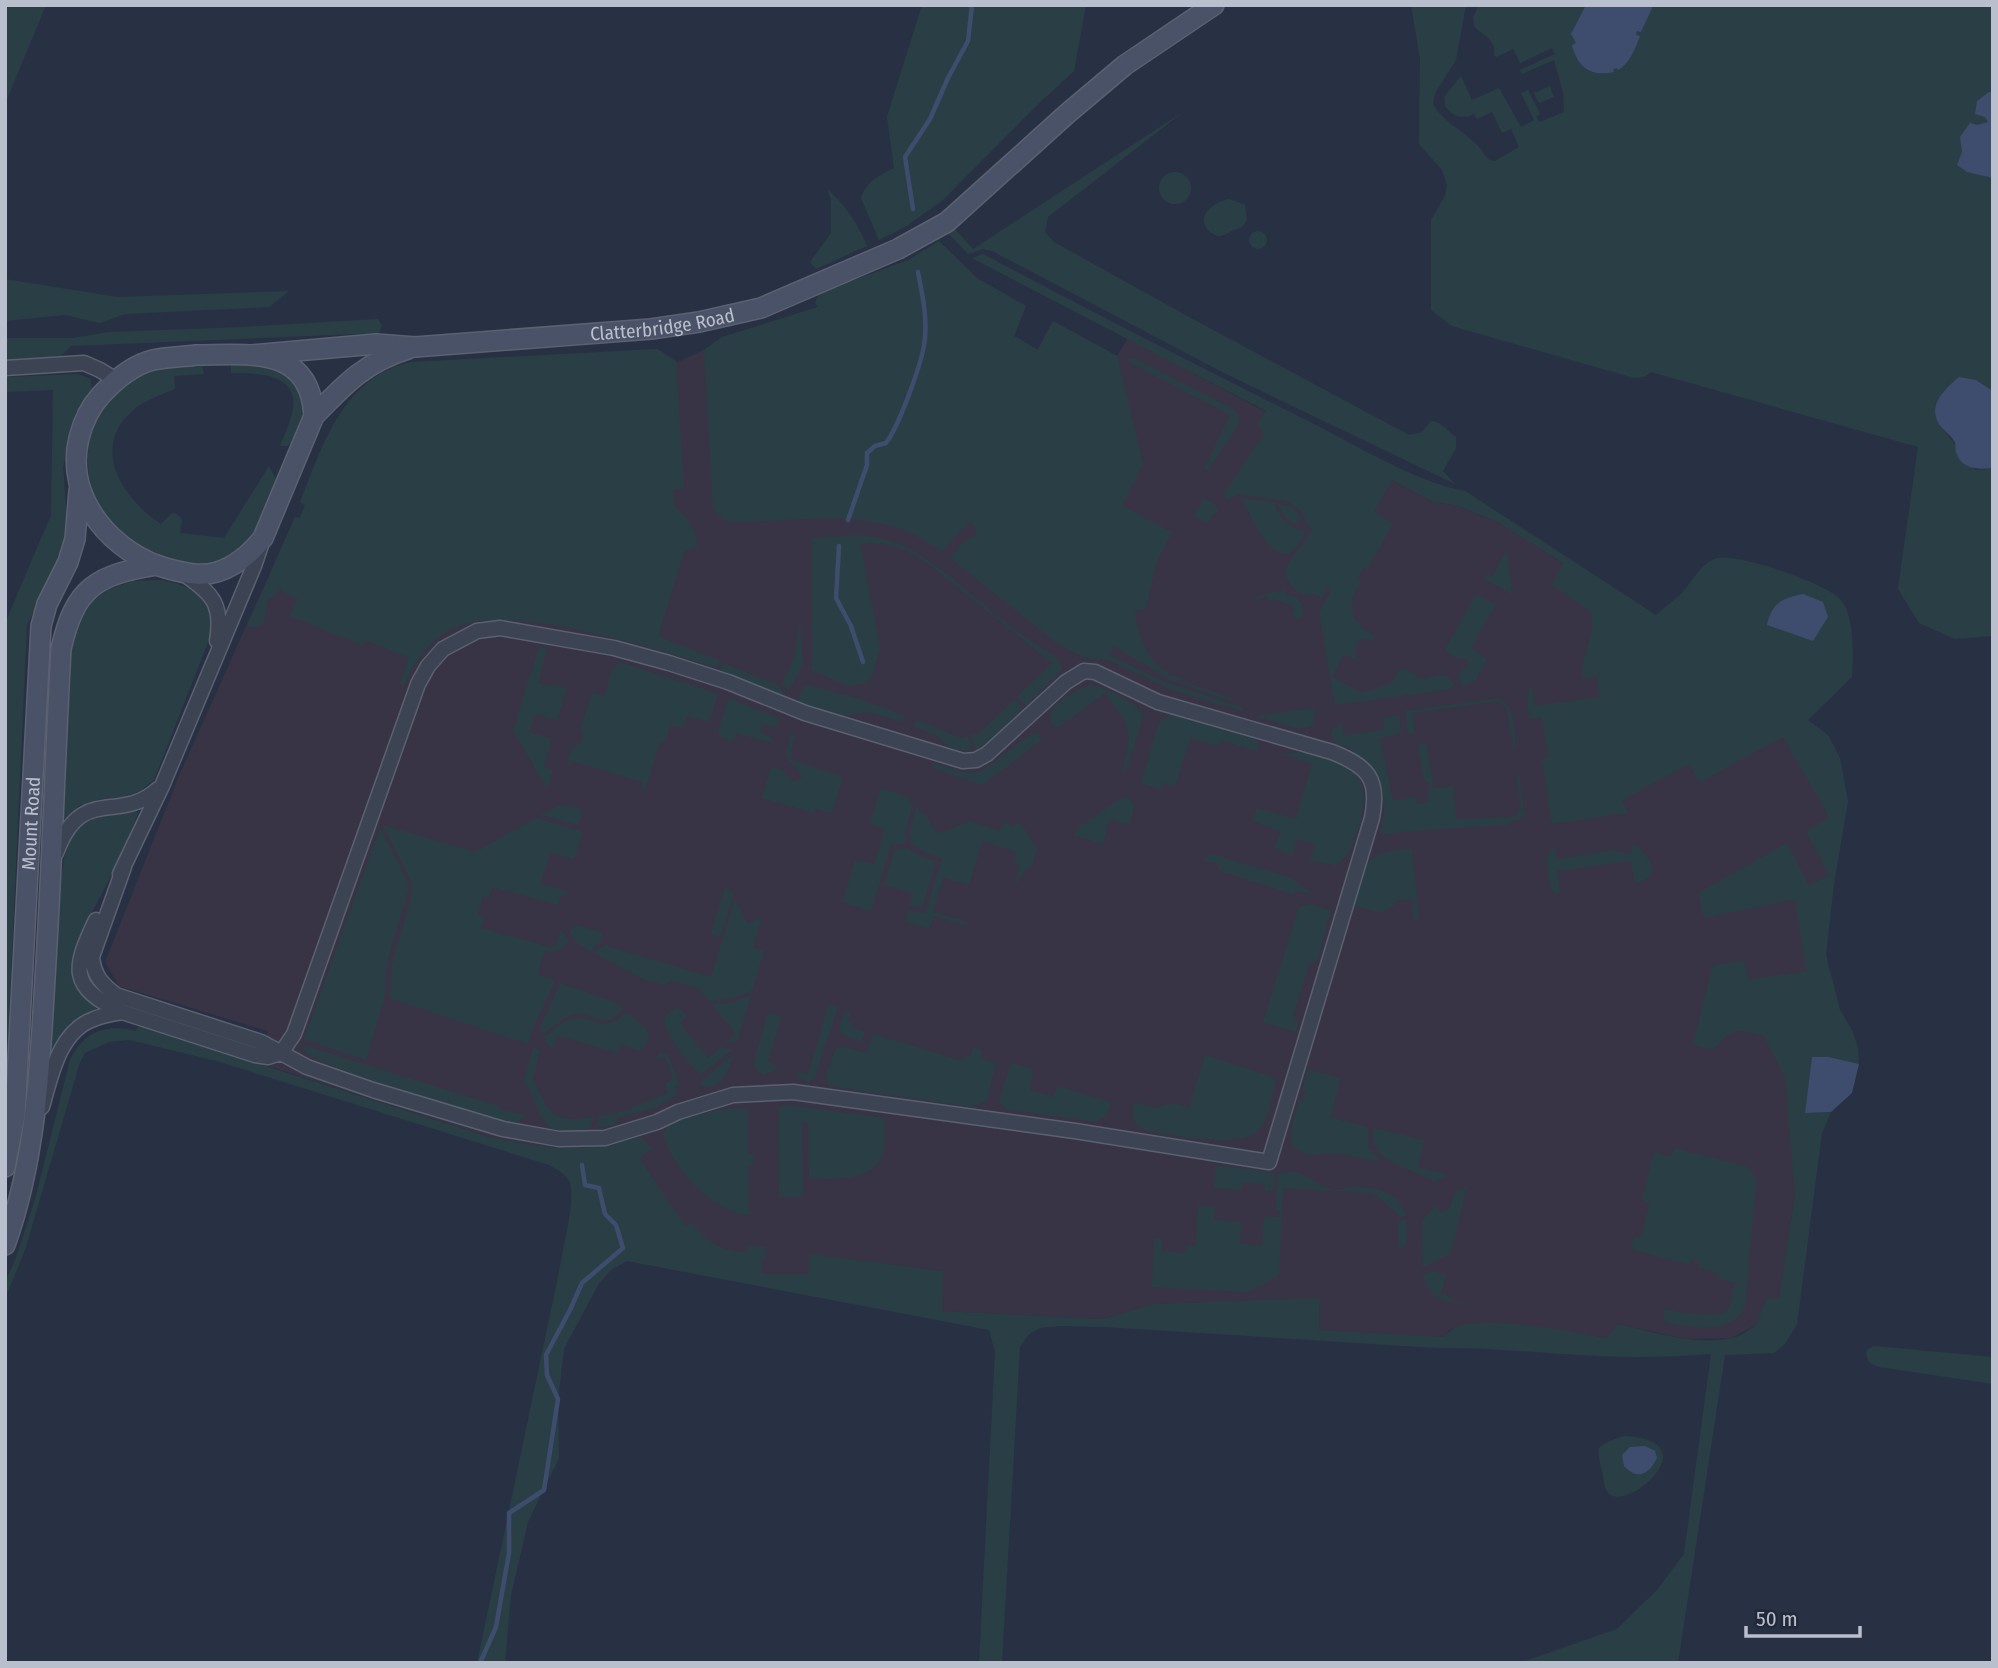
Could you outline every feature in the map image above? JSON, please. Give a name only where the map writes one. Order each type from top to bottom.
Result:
[{"type":"main road","name":"Clatterbridge Road","points":[[251,355],[376,344],[415,347],[574,335],[699,322],[761,308],[898,249],[947,222],[1125,65],[1214,5]]},
{"type":"main road","name":"Clatterbridge Road","points":[[314,416],[362,369],[388,355],[415,347]]},
{"type":"main road","points":[[196,355],[251,355],[274,358],[299,371],[313,397],[314,416],[263,538],[253,551],[238,563],[201,575],[180,572],[144,560],[112,538],[96,520],[80,487],[76,449],[94,402],[116,380],[122,374],[152,360],[196,355]]},
{"type":"main road","name":"Mount Road","points":[[5,1167],[15,1115],[41,626],[47,604],[68,562],[75,539],[80,487]]},
{"type":"main road","name":"Mount Road","points":[[5,1245],[25,1178],[41,1057],[61,649],[66,623],[76,603],[104,579],[122,571],[157,565]]},
{"type":"street","points":[[5,368],[84,363],[116,380]]},
{"type":"street","points":[[124,867],[92,957],[93,968],[104,986],[116,995],[261,1042],[281,1054],[307,1067],[373,1090],[503,1129],[559,1139],[605,1138],[733,1095],[781,1092],[1075,1131],[1269,1162],[1372,818],[1376,799],[1375,787],[1369,775],[1356,762],[1332,752],[1158,702],[1089,671],[1076,674],[1066,682],[987,754],[975,760],[963,761],[805,713],[728,682],[614,648],[500,628],[477,631],[443,649],[428,666],[418,684],[294,1034],[281,1054],[268,1057],[255,1055],[122,1012],[91,995],[84,985],[79,963],[82,950],[162,786],[254,566],[263,538]]},
{"type":"street","points":[[180,572],[204,587],[216,603],[220,622],[213,663]]},
{"type":"street","points":[[51,868],[61,838],[70,824],[88,811],[146,800],[162,786]]},
{"type":"street","name":"Mount Road","points":[[32,1138],[56,1062],[69,1037],[92,1019],[122,1012]]},
{"type":"shaded area","points":[[939,241],[977,278],[1026,306],[1014,336],[1037,350],[1053,321],[1117,356],[1128,338],[1433,502],[1455,505],[1516,532],[1795,720],[1848,801],[1834,883],[1779,1300],[1766,1298],[1756,1325],[1731,1338],[1685,1339],[1618,1324],[1608,1338],[1516,1325],[1482,1324],[1460,1326],[1449,1330],[1445,1337],[1376,1334],[1319,1330],[1320,1299],[1154,1304],[1104,1319],[942,1311],[942,1271],[809,1255],[809,1274],[761,1274],[520,1147],[259,1063],[268,1031],[119,986],[105,962],[179,776],[295,517],[300,518],[305,505],[300,502],[667,367],[704,350],[722,337],[790,317],[863,290]]},
{"type":"green space","points":[[5,5],[46,5],[5,104]]},
{"type":"green space","points":[[922,5],[1086,5],[1074,71],[943,200],[905,227],[879,240],[861,198],[870,183],[894,168],[887,117]]},
{"type":"green space","points":[[1411,5],[1466,5],[1456,60],[1435,93],[1433,104],[1441,115],[1474,142],[1488,158],[1495,161],[1519,147],[1511,129],[1502,133],[1492,112],[1477,119],[1474,114],[1458,116],[1445,106],[1444,97],[1461,76],[1472,100],[1499,88],[1521,127],[1534,120],[1521,93],[1528,90],[1540,114],[1536,116],[1539,122],[1564,112],[1563,92],[1554,60],[1522,74],[1520,70],[1555,54],[1552,48],[1520,63],[1513,49],[1496,57],[1494,55],[1491,41],[1474,26],[1473,17],[1479,5],[1993,5],[1993,391],[1976,380],[1937,421],[1975,470],[1993,468],[1993,636],[1955,639],[1919,623],[1898,589],[1918,447],[1651,372],[1644,377],[1634,378],[1452,326],[1431,310],[1431,220],[1445,196],[1447,185],[1442,170],[1419,144],[1420,58]]},
{"type":"green space","points":[[1550,86],[1554,97],[1539,103],[1534,93]]},
{"type":"green space","points":[[1183,112],[1048,217],[1045,232],[1054,242],[1409,435],[1422,432],[1431,421],[1439,423],[1456,437],[1456,448],[1443,471],[1455,484],[1226,374],[992,251],[983,249],[968,254],[948,233],[954,228],[973,249]]},
{"type":"green space","points":[[1175,172],[1186,177],[1191,188],[1186,199],[1175,204],[1164,199],[1159,188],[1164,177]]},
{"type":"green space","points":[[827,189],[850,215],[867,246],[816,269],[810,262],[831,233],[831,200]]},
{"type":"green space","points":[[1229,199],[1245,205],[1247,220],[1240,228],[1217,236],[1208,230],[1204,219],[1213,206]]},
{"type":"green space","points":[[1254,231],[1262,231],[1267,240],[1265,247],[1254,249],[1249,244],[1249,236]]},
{"type":"green space","points":[[939,241],[977,278],[1026,306],[1014,336],[1038,350],[1053,321],[1117,356],[1143,464],[1122,506],[1172,532],[1156,563],[1146,609],[1135,611],[1139,632],[1145,648],[1165,671],[1193,685],[1228,696],[1234,702],[1169,679],[1114,646],[1109,655],[1165,682],[1241,707],[1245,712],[1172,690],[1106,659],[1086,657],[1057,643],[950,558],[964,542],[978,534],[971,521],[943,551],[905,530],[881,523],[841,519],[741,522],[724,520],[713,509],[704,350],[722,337],[818,307],[815,303],[820,293],[908,260]]},
{"type":"green space","points":[[983,254],[1386,462],[1426,480],[1465,491],[1656,615],[1681,594],[1704,566],[1714,559],[1725,558],[1759,564],[1799,577],[1831,592],[1845,606],[1851,625],[1852,677],[1808,720],[1828,735],[1840,758],[1848,801],[1834,883],[1826,955],[1840,1010],[1853,1032],[1858,1048],[1859,1064],[1829,1057],[1812,1057],[1805,1113],[1831,1112],[1822,1133],[1797,1324],[1785,1344],[1774,1353],[1725,1355],[1678,1663],[1520,1663],[1617,1629],[1657,1590],[1684,1554],[1711,1354],[1613,1357],[1105,1327],[1040,1328],[1028,1335],[1020,1347],[1002,1663],[979,1663],[995,1351],[989,1330],[627,1261],[611,1270],[598,1285],[564,1349],[558,1399],[559,1458],[528,1522],[511,1595],[505,1663],[477,1663],[568,1222],[570,1183],[561,1172],[549,1165],[220,1062],[130,1040],[109,1042],[85,1053],[80,1062],[25,1250],[5,1299],[5,1282],[16,1258],[36,1196],[70,1060],[81,1043],[96,1032],[114,1028],[135,1031],[140,1026],[489,1137],[558,1148],[590,1147],[642,1138],[651,1149],[639,1158],[685,1226],[691,1222],[708,1240],[729,1250],[746,1253],[747,1246],[765,1247],[765,1259],[761,1259],[762,1274],[809,1274],[809,1254],[943,1271],[942,1311],[1104,1319],[1153,1304],[1320,1298],[1319,1330],[1445,1337],[1462,1325],[1496,1323],[1534,1326],[1607,1338],[1618,1324],[1674,1337],[1718,1340],[1741,1335],[1756,1325],[1766,1298],[1779,1299],[1795,1194],[1785,1077],[1764,1036],[1738,1031],[1727,1036],[1715,1047],[1693,1045],[1713,965],[1744,961],[1749,980],[1806,971],[1795,899],[1704,918],[1698,893],[1787,843],[1809,886],[1829,875],[1806,832],[1829,817],[1783,737],[1700,782],[1689,764],[1622,800],[1628,813],[1552,824],[1542,759],[1548,758],[1542,717],[1529,719],[1527,694],[1532,686],[1535,706],[1600,697],[1597,676],[1583,678],[1582,670],[1592,628],[1590,611],[1552,585],[1563,563],[1496,521],[1455,505],[1433,502],[1392,480],[1374,512],[1393,523],[1368,569],[1363,568],[1357,578],[1361,581],[1351,600],[1354,602],[1351,607],[1355,620],[1361,624],[1360,627],[1375,636],[1373,640],[1365,638],[1357,643],[1354,653],[1361,663],[1344,654],[1332,677],[1362,693],[1392,683],[1401,667],[1423,679],[1438,675],[1447,676],[1453,683],[1452,689],[1335,705],[1319,612],[1331,591],[1327,589],[1322,598],[1316,594],[1303,595],[1287,578],[1289,562],[1312,528],[1308,526],[1301,510],[1287,501],[1238,494],[1227,500],[1223,494],[1263,436],[1257,424],[1266,411],[972,258]]},
{"type":"green space","points":[[5,279],[117,297],[289,291],[269,307],[125,314],[100,323],[65,315],[5,321]]},
{"type":"green space","points":[[378,319],[382,325],[379,333],[71,346],[61,356],[5,360],[5,338],[73,338],[109,332]]},
{"type":"green space","points":[[657,349],[676,361],[684,487],[673,490],[675,507],[691,524],[698,546],[684,552],[658,636],[720,661],[717,668],[588,632],[552,625],[486,620],[451,629],[434,641],[419,658],[404,686],[399,684],[409,658],[366,640],[363,646],[290,616],[297,598],[284,592],[281,587],[275,596],[267,600],[264,622],[257,627],[247,627],[295,517],[300,518],[305,505],[300,502],[327,436],[352,397],[369,382],[388,370],[412,362]]},
{"type":"green space","points":[[1130,358],[1237,413],[1238,426],[1207,471],[1204,469],[1230,415],[1127,361]]},
{"type":"green space","points":[[272,364],[299,382],[304,411],[291,443],[287,446],[280,446],[292,414],[293,400],[290,390],[284,383],[265,375],[231,373],[231,365]]},
{"type":"green space","points":[[202,365],[204,374],[174,376],[175,389],[146,401],[131,412],[119,427],[113,442],[113,458],[124,488],[147,514],[161,524],[172,513],[177,514],[182,519],[180,533],[224,538],[269,466],[276,485],[247,545],[222,562],[207,564],[161,555],[118,532],[99,506],[91,486],[88,464],[95,422],[106,404],[121,388],[140,375],[155,370]]},
{"type":"green space","points":[[78,374],[91,379],[92,390],[76,412],[68,436],[63,468],[68,532],[61,556],[27,625],[5,1104],[6,621],[51,515],[53,390],[5,392],[5,377]]},
{"type":"green space","points":[[1204,497],[1219,511],[1206,522],[1194,516]]},
{"type":"green space","points":[[1241,498],[1274,502],[1286,522],[1306,532],[1289,554],[1280,553],[1266,541]]},
{"type":"green space","points":[[1277,503],[1294,508],[1300,518],[1298,523],[1294,524],[1286,518]]},
{"type":"green space","points":[[858,535],[898,543],[926,559],[1054,657],[1062,669],[1026,706],[1017,697],[1052,663],[925,561],[894,546],[869,543],[860,544],[880,646],[874,672],[865,684],[848,686],[812,670],[812,538]]},
{"type":"green space","points":[[1507,549],[1512,594],[1484,579],[1487,574],[1492,577]]},
{"type":"green space","points":[[161,580],[184,586],[200,595],[209,609],[212,632],[154,780],[140,791],[123,797],[101,799],[79,806],[62,821],[66,693],[71,640],[93,600],[110,589],[133,581]]},
{"type":"green space","points":[[1284,586],[1285,595],[1293,596],[1302,603],[1303,614],[1297,620],[1291,614],[1295,611],[1292,605],[1275,599],[1270,601],[1266,596],[1252,601],[1273,591],[1281,593]]},
{"type":"green space","points":[[1476,594],[1495,605],[1471,649],[1487,659],[1475,681],[1462,687],[1458,677],[1469,665],[1467,658],[1456,658],[1445,650]]},
{"type":"green space","points":[[800,618],[803,666],[788,691],[782,683],[794,659]]},
{"type":"green space","points":[[539,647],[547,649],[538,683],[567,688],[557,720],[535,714],[529,732],[552,739],[544,767],[553,770],[547,788],[513,731]]},
{"type":"green space","points":[[620,662],[718,694],[709,722],[687,716],[683,728],[670,725],[665,743],[660,742],[645,791],[641,790],[643,782],[572,761],[570,766],[567,765],[572,746],[575,747],[581,742],[583,734],[580,730],[592,693],[605,696],[612,669]]},
{"type":"green space","points":[[723,663],[778,685],[785,694],[779,695],[720,670]]},
{"type":"green space","points":[[809,685],[860,699],[905,716],[903,722],[869,712],[840,716],[801,704],[798,700],[803,687]]},
{"type":"green space","points":[[1091,685],[1123,698],[1136,706],[1143,716],[1128,767],[1121,775],[1128,749],[1128,731],[1121,715],[1105,693],[1056,729],[1050,719],[1059,702]]},
{"type":"green space","points":[[729,698],[781,719],[774,727],[762,724],[760,731],[771,737],[772,743],[736,733],[733,742],[720,737],[718,731]]},
{"type":"green space","points":[[1498,698],[1504,701],[1511,714],[1515,730],[1514,753],[1507,709],[1498,701],[1413,713],[1415,733],[1408,734],[1405,711]]},
{"type":"green space","points":[[1014,700],[1023,708],[975,750],[971,735],[978,734]]},
{"type":"green space","points":[[1315,708],[1313,725],[1299,729],[1258,717],[1259,715]]},
{"type":"green space","points":[[1169,715],[1246,735],[1257,741],[1259,752],[1221,740],[1219,746],[1190,738],[1175,786],[1163,783],[1160,789],[1141,783],[1159,723]]},
{"type":"green space","points":[[1399,715],[1401,733],[1380,738],[1393,801],[1415,796],[1417,804],[1429,802],[1429,782],[1425,782],[1417,744],[1426,743],[1434,788],[1453,786],[1456,819],[1514,817],[1521,809],[1516,772],[1520,776],[1524,816],[1506,825],[1380,835],[1385,808],[1378,778],[1366,761],[1350,749],[1337,744],[1331,734],[1334,727],[1342,723],[1344,735],[1384,730],[1383,718]]},
{"type":"green space","points":[[916,720],[962,738],[968,736],[972,751],[953,749],[937,736],[913,726]]},
{"type":"green space","points":[[1035,731],[1042,740],[982,785],[931,768],[933,763],[966,773],[980,772]]},
{"type":"green space","points":[[791,733],[795,735],[789,759],[843,777],[832,813],[815,808],[813,813],[762,798],[771,767],[783,771],[795,783],[802,776],[786,756]]},
{"type":"green space","points":[[1301,752],[1320,756],[1348,768],[1357,776],[1362,786],[1362,815],[1356,834],[1346,856],[1335,865],[1310,861],[1315,845],[1297,839],[1291,856],[1274,847],[1281,832],[1253,821],[1257,808],[1296,819],[1312,764],[1281,754]]},
{"type":"green space","points":[[881,788],[909,797],[908,802],[913,804],[905,832],[906,843],[891,845],[871,911],[843,902],[855,860],[874,864],[885,829],[870,823]]},
{"type":"green space","points":[[1126,797],[1133,806],[1129,825],[1110,819],[1103,844],[1073,835],[1081,826]]},
{"type":"green space","points":[[561,804],[583,809],[578,825],[541,815]]},
{"type":"green space","points":[[917,805],[934,830],[941,833],[970,821],[1000,831],[1006,819],[1011,827],[1019,822],[1037,847],[1031,868],[1026,869],[1014,886],[1020,865],[1014,863],[1017,852],[982,841],[969,885],[943,877],[933,912],[967,922],[966,926],[934,916],[929,929],[905,921],[908,910],[925,914],[942,858],[914,846],[911,841],[911,828]]},
{"type":"green space","points":[[138,813],[121,857],[80,939],[88,998],[97,1010],[79,1020],[62,1041],[48,1067],[54,942],[62,870],[68,844],[75,829],[88,819],[103,814]]},
{"type":"green space","points":[[536,818],[583,832],[574,859],[550,852],[541,883],[566,891],[565,897],[560,896],[558,905],[493,887],[489,897],[483,896],[478,914],[484,917],[481,928],[554,948],[561,929],[569,942],[554,953],[544,950],[538,975],[555,981],[528,1044],[390,998],[392,963],[413,891],[411,881],[383,825],[475,852]]},
{"type":"green space","points":[[380,828],[407,881],[408,891],[387,962],[385,996],[366,1060],[304,1039]]},
{"type":"green space","points":[[1633,844],[1645,854],[1651,866],[1652,871],[1644,880],[1635,883],[1631,861],[1557,871],[1560,893],[1551,890],[1546,860],[1551,849],[1555,848],[1557,859],[1613,850],[1630,854]]},
{"type":"green space","points":[[908,848],[919,856],[936,861],[922,908],[910,905],[913,893],[884,885],[895,849]]},
{"type":"green space","points":[[1412,849],[1419,919],[1414,920],[1412,899],[1396,900],[1392,907],[1381,913],[1355,906],[1353,902],[1361,876],[1370,861],[1385,853]]},
{"type":"green space","points":[[1211,854],[1288,877],[1314,894],[1296,891],[1292,894],[1218,870],[1220,864],[1204,861]]},
{"type":"green space","points":[[725,887],[729,888],[733,896],[720,937],[711,934]]},
{"type":"green space","points":[[735,899],[747,924],[762,917],[753,947],[764,951],[752,991],[729,999],[709,1001],[699,989],[672,980],[664,985],[643,979],[594,953],[604,945],[711,977]]},
{"type":"green space","points":[[1310,904],[1331,911],[1317,961],[1309,964],[1293,1016],[1298,1023],[1296,1032],[1263,1022],[1299,907]]},
{"type":"green space","points":[[577,925],[603,933],[600,942],[590,951],[576,942],[569,930]]},
{"type":"green space","points":[[560,983],[613,1001],[623,1009],[610,1020],[582,1014],[571,1015],[543,1034],[540,1028]]},
{"type":"green space","points":[[751,995],[737,1041],[734,1044],[726,1042],[736,1034],[711,1004],[730,1003]]},
{"type":"green space","points":[[829,1004],[838,1007],[815,1077],[808,1083],[797,1076],[797,1071],[808,1074]]},
{"type":"green space","points":[[678,1007],[687,1016],[680,1023],[708,1058],[721,1047],[732,1050],[701,1074],[678,1048],[665,1024],[667,1014]]},
{"type":"green space","points":[[845,1010],[851,1012],[848,1021],[853,1023],[851,1027],[865,1032],[861,1042],[841,1034],[840,1027]]},
{"type":"green space","points":[[626,1012],[642,1024],[648,1034],[646,1045],[640,1051],[621,1044],[618,1053],[557,1035],[553,1047],[548,1045],[544,1037],[569,1020],[581,1018],[605,1024],[618,1019]]},
{"type":"green space","points":[[768,1012],[781,1017],[768,1062],[778,1066],[763,1075],[755,1068],[754,1061]]},
{"type":"green space","points":[[873,1034],[962,1061],[964,1055],[970,1057],[973,1047],[982,1050],[980,1058],[996,1063],[987,1101],[972,1107],[830,1086],[826,1075],[836,1048],[840,1046],[866,1053]]},
{"type":"green space","points":[[300,1044],[501,1107],[501,1110],[525,1114],[524,1118],[513,1124],[494,1120],[352,1074],[308,1055]]},
{"type":"green space","points":[[533,1048],[540,1049],[533,1081],[544,1102],[554,1114],[561,1117],[594,1117],[590,1129],[572,1131],[551,1128],[540,1115],[524,1080]]},
{"type":"green space","points":[[659,1053],[668,1055],[680,1085],[676,1086],[675,1096],[657,1107],[618,1118],[616,1124],[596,1128],[600,1116],[623,1111],[668,1093],[665,1083],[673,1079],[665,1057],[654,1060]]},
{"type":"green space","points":[[733,1055],[719,1083],[709,1087],[702,1086],[700,1082]]},
{"type":"green space","points":[[1205,1055],[1276,1078],[1268,1112],[1258,1130],[1249,1136],[1223,1140],[1152,1132],[1137,1125],[1133,1118],[1135,1102],[1154,1108],[1173,1103],[1189,1108]]},
{"type":"green space","points":[[1011,1063],[1033,1069],[1030,1090],[1053,1097],[1057,1086],[1111,1102],[1108,1112],[1095,1122],[1007,1109],[1000,1103],[1000,1098]]},
{"type":"green space","points":[[1308,1069],[1340,1078],[1331,1118],[1368,1127],[1368,1148],[1382,1162],[1336,1153],[1306,1155],[1293,1147],[1291,1131],[1299,1100],[1303,1101],[1306,1091],[1302,1090]]},
{"type":"green space","points":[[788,1105],[885,1118],[884,1148],[878,1162],[871,1169],[852,1177],[809,1178],[808,1123],[802,1120],[803,1197],[779,1197],[778,1107]]},
{"type":"green space","points":[[748,1108],[748,1153],[753,1154],[753,1165],[748,1166],[749,1216],[721,1205],[695,1186],[675,1161],[663,1133],[675,1121],[724,1109]]},
{"type":"green space","points":[[1374,1128],[1424,1140],[1418,1168],[1449,1174],[1435,1182],[1384,1157],[1373,1140]]},
{"type":"green space","points":[[1674,1148],[1745,1166],[1754,1174],[1756,1181],[1745,1307],[1730,1322],[1719,1326],[1684,1326],[1663,1321],[1665,1309],[1697,1314],[1722,1313],[1730,1304],[1735,1283],[1717,1278],[1718,1273],[1698,1267],[1699,1262],[1691,1260],[1689,1265],[1631,1249],[1634,1237],[1641,1238],[1650,1203],[1642,1200],[1654,1152],[1671,1157]]},
{"type":"green space","points":[[1216,1165],[1275,1173],[1273,1191],[1265,1191],[1265,1184],[1242,1183],[1241,1190],[1214,1188]]},
{"type":"green space","points":[[1296,1172],[1331,1189],[1362,1187],[1386,1192],[1398,1201],[1406,1216],[1399,1217],[1373,1193],[1283,1188],[1279,1275],[1253,1290],[1244,1292],[1152,1287],[1154,1239],[1162,1239],[1162,1251],[1186,1253],[1187,1245],[1196,1246],[1198,1206],[1215,1207],[1214,1220],[1241,1222],[1240,1244],[1262,1245],[1264,1216],[1280,1217],[1280,1210],[1276,1210],[1278,1173]]},
{"type":"green space","points":[[1467,1185],[1451,1253],[1423,1267],[1422,1220],[1436,1206],[1440,1213],[1450,1208],[1455,1192]]},
{"type":"green space","points":[[1407,1220],[1406,1245],[1398,1248],[1398,1221]]},
{"type":"green space","points":[[1432,1271],[1446,1275],[1441,1294],[1451,1297],[1451,1300],[1472,1305],[1448,1301],[1435,1295],[1423,1275]]},
{"type":"green space","points":[[1874,1346],[1993,1357],[1993,1384],[1879,1367],[1870,1363],[1866,1355],[1867,1350]]},
{"type":"green space","points":[[1625,1436],[1649,1441],[1661,1449],[1663,1460],[1657,1472],[1634,1492],[1621,1496],[1611,1495],[1605,1486],[1599,1448]]},
{"type":"water","points":[[1586,5],[1650,5],[1652,8],[1641,32],[1637,31],[1636,35],[1640,36],[1632,55],[1618,70],[1613,69],[1614,72],[1592,72],[1582,65],[1575,53],[1572,45],[1576,43],[1571,34]]},
{"type":"water","points":[[1993,92],[1993,178],[1967,172],[1957,165],[1962,152],[1960,137],[1970,123],[1977,125],[1988,122],[1985,117],[1975,114],[1977,101]]},
{"type":"water","points":[[1959,377],[1976,380],[1993,391],[1993,468],[1976,468],[1962,462],[1958,458],[1954,441],[1936,417],[1935,410],[1940,397]]},
{"type":"water","points":[[1803,594],[1823,602],[1828,617],[1813,641],[1767,625],[1772,611],[1779,603],[1789,597]]},
{"type":"water","points":[[1812,1057],[1829,1057],[1859,1064],[1852,1093],[1831,1112],[1805,1113]]},
{"type":"water","points":[[1645,1446],[1655,1451],[1657,1458],[1643,1474],[1629,1471],[1624,1466],[1622,1455],[1630,1447]]},
{"type":"waterway","points":[[913,209],[905,157],[930,119],[968,41],[972,5]]},
{"type":"waterway","points":[[848,520],[867,465],[867,453],[875,446],[886,443],[904,408],[916,376],[925,337],[924,304],[918,272]]},
{"type":"waterway","points":[[839,546],[836,598],[851,626],[863,662]]},
{"type":"waterway","points":[[480,1663],[496,1627],[509,1553],[509,1513],[544,1490],[558,1399],[547,1375],[546,1355],[582,1283],[623,1248],[616,1225],[605,1214],[599,1188],[585,1185],[582,1165]]}]
